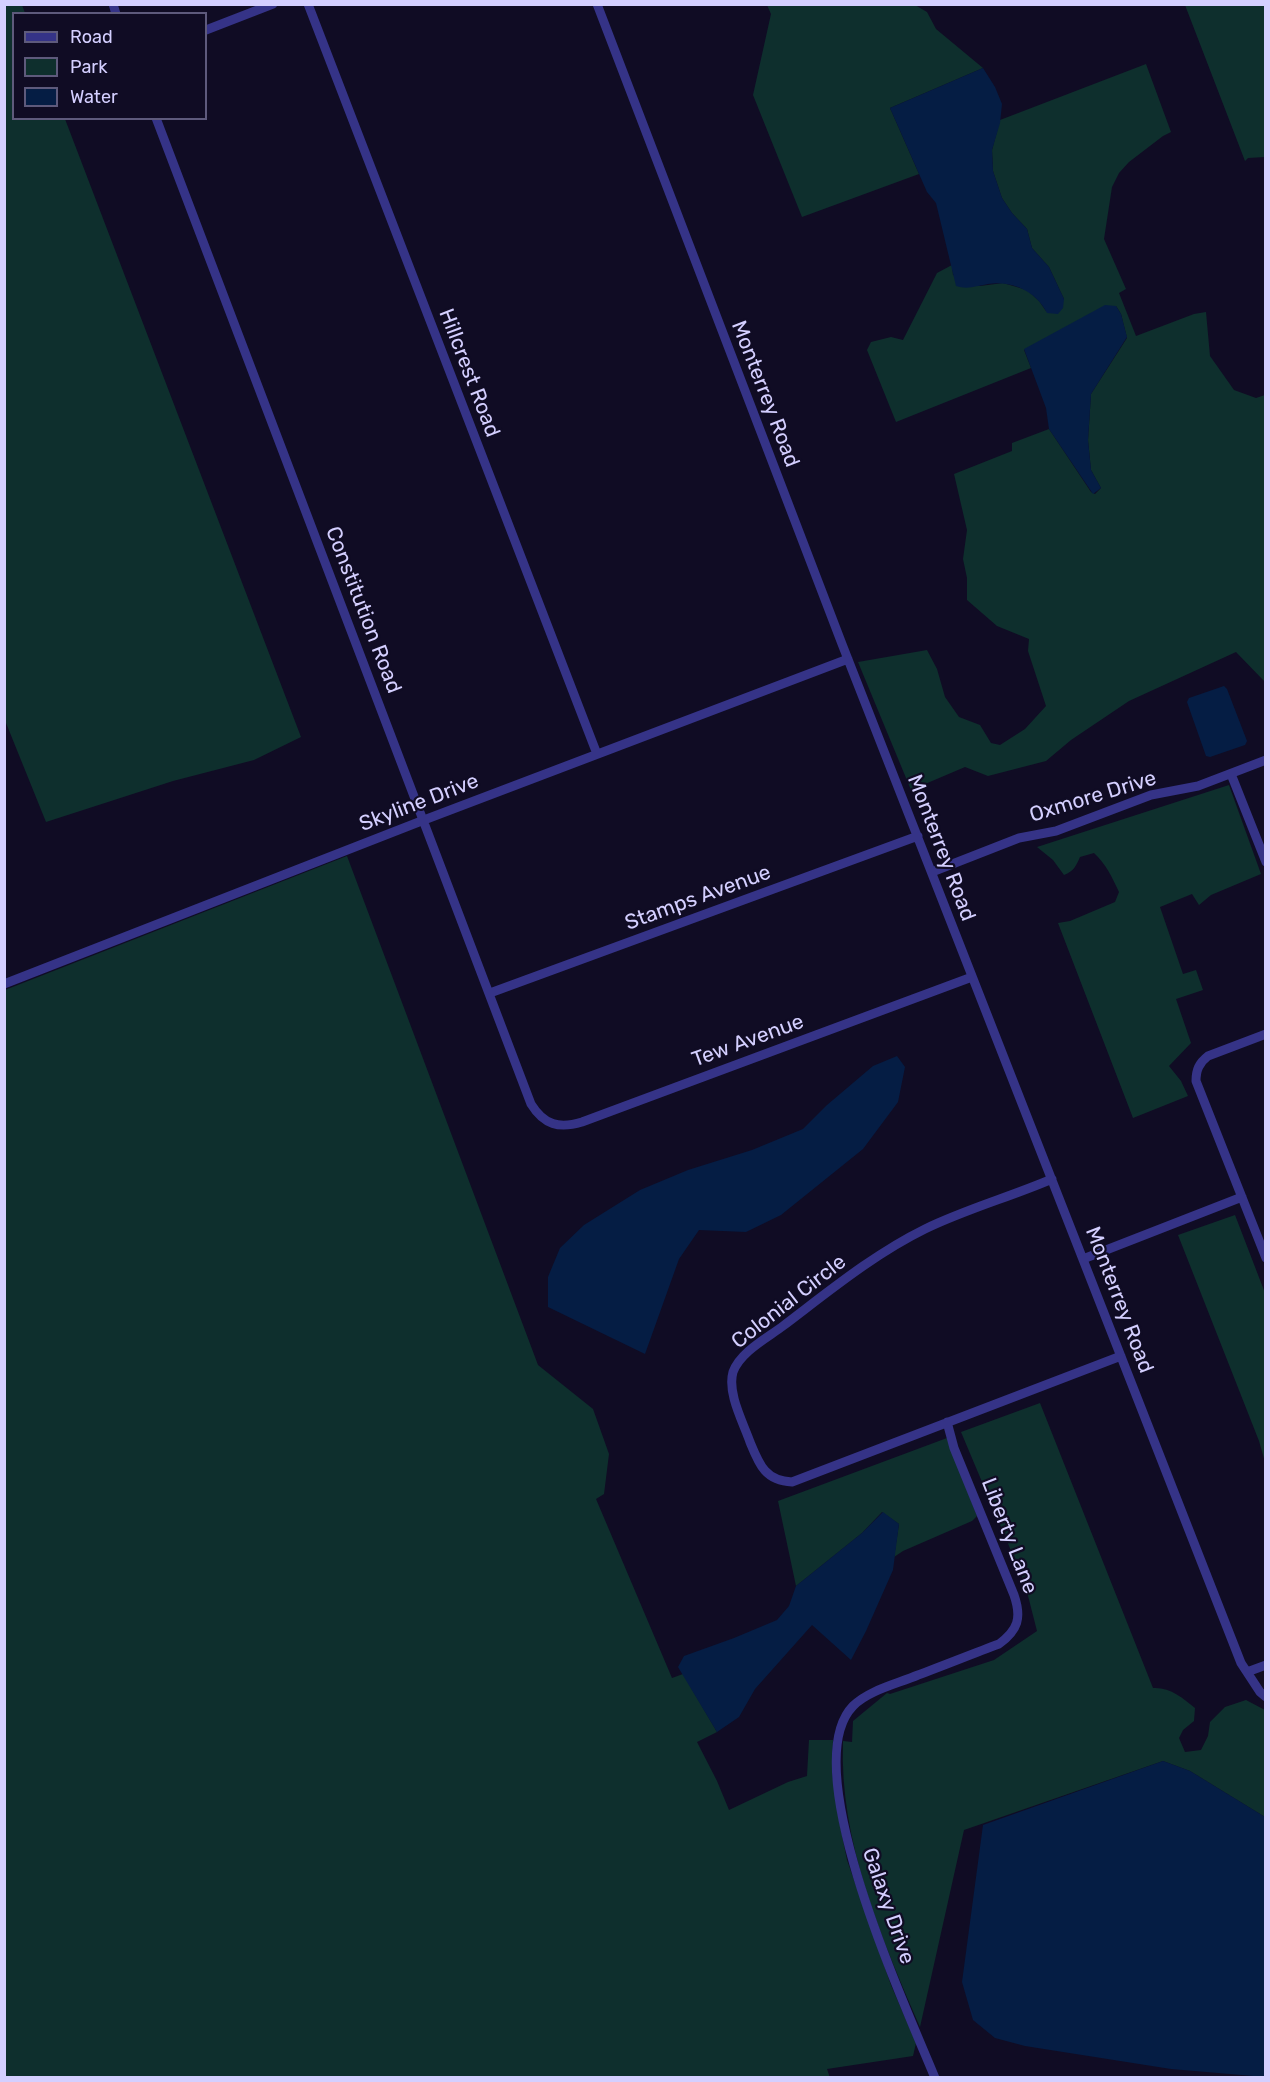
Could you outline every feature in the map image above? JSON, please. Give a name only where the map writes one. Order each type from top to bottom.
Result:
[{"type":"street","points":[[207,30],[273,4]]},
{"type":"street","name":"Hillcrest Road","points":[[309,4],[597,754]]},
{"type":"street","name":"Monterrey Road","points":[[597,4],[848,659],[1241,1663],[1260,1692],[1266,1697]]},
{"type":"street","name":"Constitution Road","points":[[157,120],[531,1104],[537,1113]]},
{"type":"street","name":"Skyline Drive","points":[[5,983],[424,820],[848,659]]},
{"type":"street","name":"Oxmore Drive","points":[[932,872],[1019,838],[1056,831],[1151,795],[1198,786],[1266,760]]},
{"type":"street","points":[[1231,774],[1266,862]]},
{"type":"street","name":"Stamps Avenue","points":[[490,993],[918,836]]},
{"type":"street","name":"Tew Avenue","points":[[537,1113],[550,1123],[572,1125],[972,977]]},
{"type":"street","points":[[1266,1034],[1208,1056],[1202,1061],[1196,1074],[1266,1258]]},
{"type":"street","name":"Colonial Circle","points":[[1052,1179],[1017,1194],[952,1216],[897,1245],[818,1300],[745,1355],[735,1367],[732,1377],[738,1410],[760,1465],[770,1476],[782,1482],[792,1482],[1121,1356]]},
{"type":"street","points":[[1083,1259],[1242,1197]]},
{"type":"street","name":"Liberty Lane","points":[[838,1738],[844,1718],[860,1700],[999,1644],[1011,1635],[1017,1624],[1018,1612],[1014,1595],[954,1448],[947,1422]]},
{"type":"street","points":[[1247,1672],[1266,1665]]},
{"type":"street","name":"Galaxy Drive","points":[[838,1738],[837,1772],[842,1815],[852,1859],[892,1975],[935,2078]]},
{"type":"green space","points":[[4,5],[22,5],[25,12],[12,12],[12,120],[65,120],[301,737],[254,760],[173,781],[46,822],[4,718]]},
{"type":"green space","points":[[767,5],[915,5],[927,12],[936,29],[983,68],[890,108],[919,174],[802,217],[753,95],[771,14]]},
{"type":"green space","points":[[1185,5],[1265,5],[1265,157],[1248,158],[1245,161]]},
{"type":"green space","points":[[1146,64],[1171,132],[1129,162],[1119,173],[1112,187],[1104,239],[1126,289],[1119,293],[1136,336],[1194,314],[1206,312],[1210,356],[1234,390],[1256,398],[1265,395],[1265,682],[1236,652],[1129,701],[1071,740],[1046,761],[988,776],[965,767],[911,790],[858,662],[927,650],[937,669],[945,697],[959,717],[980,725],[991,743],[1000,745],[1025,729],[1046,706],[1028,651],[1029,639],[997,626],[967,600],[967,578],[963,559],[967,530],[954,474],[1012,451],[1012,443],[1049,429],[1091,492],[1095,494],[1101,488],[1091,470],[1088,440],[1091,394],[1127,338],[1121,314],[1116,306],[1024,350],[1031,368],[896,422],[867,350],[871,342],[891,337],[903,340],[937,273],[952,265],[953,275],[980,286],[1003,283],[1027,290],[1046,311],[1064,299],[1049,267],[1032,248],[1027,229],[1002,198],[993,171],[992,150],[1000,120]]},
{"type":"green space","points":[[1229,785],[1261,874],[1211,895],[1199,905],[1192,894],[1160,907],[1183,974],[1196,970],[1203,990],[1176,999],[1191,1043],[1169,1066],[1181,1081],[1188,1096],[1133,1118],[1058,923],[1070,921],[1115,902],[1119,892],[1105,866],[1094,853],[1080,857],[1074,868],[1064,875],[1053,860],[1037,847]]},
{"type":"green space","points":[[347,856],[538,1365],[593,1409],[609,1454],[604,1494],[596,1499],[672,1678],[683,1674],[717,1732],[697,1742],[729,1810],[788,1782],[807,1776],[809,1740],[833,1740],[832,1772],[847,1860],[891,1985],[916,2043],[913,2056],[827,2069],[830,2078],[5,2078],[5,990]]},
{"type":"green space","points":[[1235,1215],[1265,1293],[1265,1462],[1259,1441],[1178,1235]]},
{"type":"green space","points":[[1040,1403],[1153,1688],[1171,1691],[1195,1708],[1194,1721],[1183,1730],[1179,1738],[1185,1752],[1201,1750],[1208,1736],[1210,1722],[1225,1707],[1246,1700],[1265,1710],[1265,1817],[1190,1771],[1163,1761],[964,1830],[920,2027],[877,1923],[855,1852],[844,1778],[843,1741],[852,1742],[853,1721],[887,1693],[890,1694],[994,1660],[1037,1631],[1025,1584],[961,1432]]},
{"type":"green space","points":[[947,1438],[977,1516],[972,1521],[894,1557],[899,1524],[882,1512],[862,1533],[796,1586],[778,1501]]},
{"type":"water","points":[[983,68],[1002,104],[1000,123],[992,150],[993,171],[1002,198],[1027,229],[1032,248],[1049,267],[1064,299],[1063,308],[1058,314],[1047,313],[1037,299],[1015,286],[997,283],[968,288],[956,286],[936,203],[927,192],[890,108]]},
{"type":"water","points":[[1105,305],[1116,306],[1121,314],[1127,337],[1091,394],[1088,440],[1091,470],[1101,488],[1093,494],[1049,429],[1046,408],[1024,349]]},
{"type":"water","points":[[1224,686],[1247,741],[1245,745],[1210,757],[1206,756],[1187,702],[1189,698]]},
{"type":"water","points":[[897,1056],[905,1067],[898,1102],[863,1149],[781,1215],[746,1232],[699,1230],[679,1259],[645,1354],[548,1307],[548,1277],[560,1248],[584,1225],[640,1190],[688,1170],[752,1150],[803,1129],[873,1066]]},
{"type":"water","points":[[883,1512],[899,1524],[893,1570],[851,1660],[812,1625],[755,1689],[739,1717],[717,1732],[678,1667],[684,1656],[777,1620],[789,1606],[796,1586],[862,1533]]},
{"type":"water","points":[[1163,1761],[1190,1771],[1265,1817],[1265,2077],[1171,2069],[1025,2046],[995,2038],[973,2020],[962,1982],[983,1825]]}]
